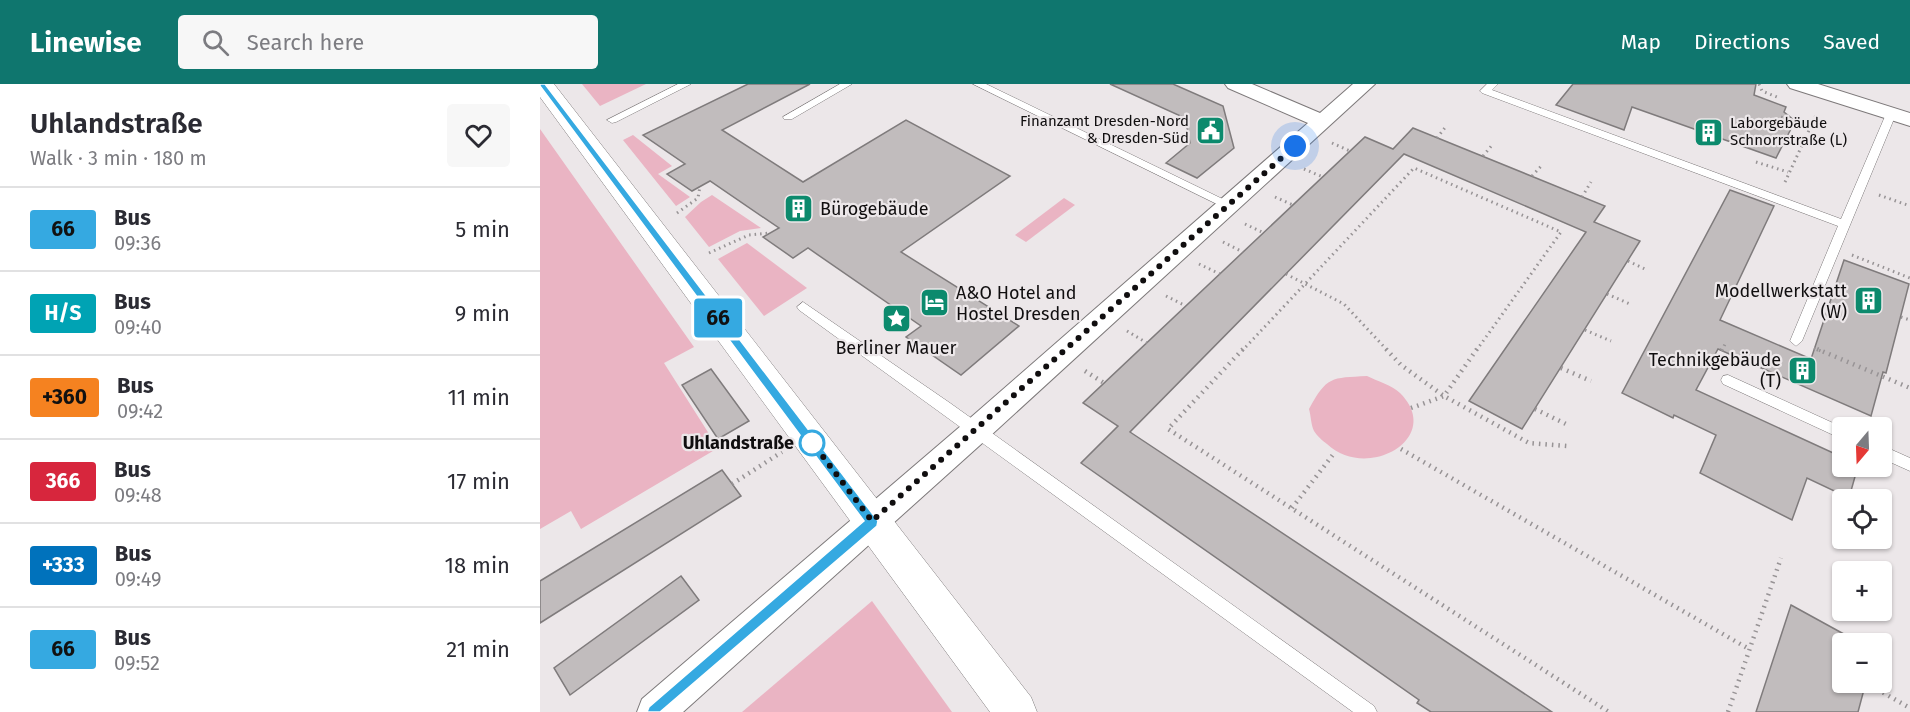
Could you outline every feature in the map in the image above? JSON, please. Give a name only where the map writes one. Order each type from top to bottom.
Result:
[{"type":"main road","points":[[542,84],[1016,712]]},
{"type":"street","points":[[1235,84],[1322,122]]},
{"type":"street","points":[[655,712],[1365,84]]},
{"type":"street","points":[[1797,84],[1901,117]]},
{"type":"lane","points":[[612,120],[686,84]]},
{"type":"lane","points":[[788,117],[847,84]]},
{"type":"lane","points":[[978,84],[1229,205]]},
{"type":"lane","points":[[1493,84],[1485,91],[1844,224]]},
{"type":"lane","points":[[1796,341],[1859,189],[1901,117]]},
{"type":"lane","points":[[803,307],[978,428],[1085,509],[1368,712]]},
{"type":"lane","points":[[1728,380],[1832,428]]},
{"type":"lane","points":[[1892,456],[1910,465]]},
{"type":"path","points":[[1771,100],[1774,96]]},
{"type":"path","points":[[1756,162],[1788,172],[1821,106]]},
{"type":"path","points":[[1781,117],[1811,130]]},
{"type":"path","points":[[1437,138],[1447,126]]},
{"type":"path","points":[[1483,156],[1493,144]]},
{"type":"path","points":[[1532,176],[1543,164]]},
{"type":"path","points":[[1411,408],[1444,396],[1561,232],[1414,168],[1168,429],[1609,712]]},
{"type":"path","points":[[1581,196],[1591,182]]},
{"type":"path","points":[[677,213],[698,198],[700,186]]},
{"type":"path","points":[[1859,189],[1910,206]]},
{"type":"path","points":[[709,253],[749,235],[771,233]]},
{"type":"path","points":[[1835,247],[1910,278]]},
{"type":"path","points":[[1628,261],[1647,270]]},
{"type":"path","points":[[1286,274],[1344,304],[1401,365],[1444,396],[1529,443],[1567,446]]},
{"type":"path","points":[[1607,294],[1630,304]]},
{"type":"path","points":[[1900,317],[1910,320]]},
{"type":"path","points":[[1585,330],[1611,341]]},
{"type":"path","points":[[1796,341],[1910,388]]},
{"type":"path","points":[[1561,368],[1590,381]]},
{"type":"path","points":[[1535,409],[1568,425]]},
{"type":"path","points":[[732,484],[808,437]]},
{"type":"path","points":[[1401,448],[1749,649]]},
{"type":"path","points":[[1292,508],[1335,452]]},
{"type":"path","points":[[1728,712],[1781,558]]},
{"type":"path","points":[[1884,693],[1910,708]]},
{"type":"shaded area","points":[[582,84],[646,84],[600,106]]},
{"type":"shaded area","points":[[540,129],[694,347],[664,363],[718,448],[581,529],[571,511],[540,529]]},
{"type":"shaded area","points":[[633,135],[672,166],[658,174],[690,197],[676,206],[623,140]]},
{"type":"shaded area","points":[[712,195],[761,228],[740,231],[709,247],[685,217]]},
{"type":"shaded area","points":[[1064,198],[1075,205],[1026,242],[1015,235]]},
{"type":"shaded area","points":[[747,243],[807,288],[764,316],[718,259]]},
{"type":"shaded area","points":[[1367,376],[1389,385],[1400,393],[1411,410],[1413,425],[1407,439],[1395,450],[1380,456],[1362,458],[1343,455],[1315,433],[1309,409],[1321,390],[1331,381],[1345,377]]},
{"type":"shaded area","points":[[872,601],[952,712],[742,712]]},
{"type":"building","points":[[748,84],[810,84],[722,130],[803,182],[906,120],[1010,176],[901,252],[1019,326],[961,375],[906,337],[921,326],[808,248],[793,258],[763,237],[779,228],[710,181],[692,191],[667,174],[685,164],[643,135]]},
{"type":"building","name":"Finanzamt Dresden-Nord & Dresden-Süd","points":[[1110,84],[1173,84],[1223,106],[1234,148],[1197,178],[1166,163],[1190,143],[1185,118]]},
{"type":"building","name":"Laborgebäude Schnorrstraße (L)","points":[[1573,84],[1756,84],[1754,95],[1786,107],[1784,112],[1795,121],[1776,158],[1632,107],[1624,130],[1556,105]]},
{"type":"building","points":[[1413,128],[1605,206],[1594,222],[1640,241],[1522,429],[1469,401],[1586,232],[1404,154],[1130,432],[1552,712],[1431,712],[1417,703],[1419,700],[1081,463],[1118,426],[1083,403],[1365,137],[1393,149]]},
{"type":"building","points":[[1730,190],[1774,206],[1720,320],[1811,359],[1844,260],[1909,284],[1886,373],[1883,372],[1871,416],[1718,349],[1696,390],[1832,452],[1832,477],[1855,477],[1852,489],[1832,490],[1807,478],[1792,520],[1700,473],[1716,435],[1674,415],[1673,418],[1622,393]]},
{"type":"building","points":[[711,369],[749,421],[718,439],[682,385]]},
{"type":"building","points":[[722,470],[741,496],[540,623],[540,581]]},
{"type":"building","points":[[681,576],[699,600],[570,695],[554,668]]},
{"type":"building","points":[[1791,605],[1842,633],[1832,633],[1832,693],[1863,693],[1858,712],[1756,712]]},
{"type":"bus line","name":"66","points":[[542,84],[872,521],[655,712]]},
{"type":"place","name":"Finanzamt Dresden-Nord & Dresden-Süd","points":[[1210,130]]},
{"type":"place","name":"Laborgebäude Schnorrstraße (L)","points":[[1709,132]]},
{"type":"place","name":"Bürogebäude","points":[[799,209]]},
{"type":"place","name":"Modellwerkstatt (W)","points":[[1868,301]]},
{"type":"place","name":"A&O Hotel and Hostel Dresden","points":[[935,303]]},
{"type":"place","name":"Berliner Mauer","points":[[896,319]]},
{"type":"place","name":"Technikgebäude (T)","points":[[1802,370]]},
{"type":"place","name":"Uhlandstraße","points":[[812,443]]},
{"type":"route","points":[[812,443],[808,437],[872,521],[1295,146]]}]
